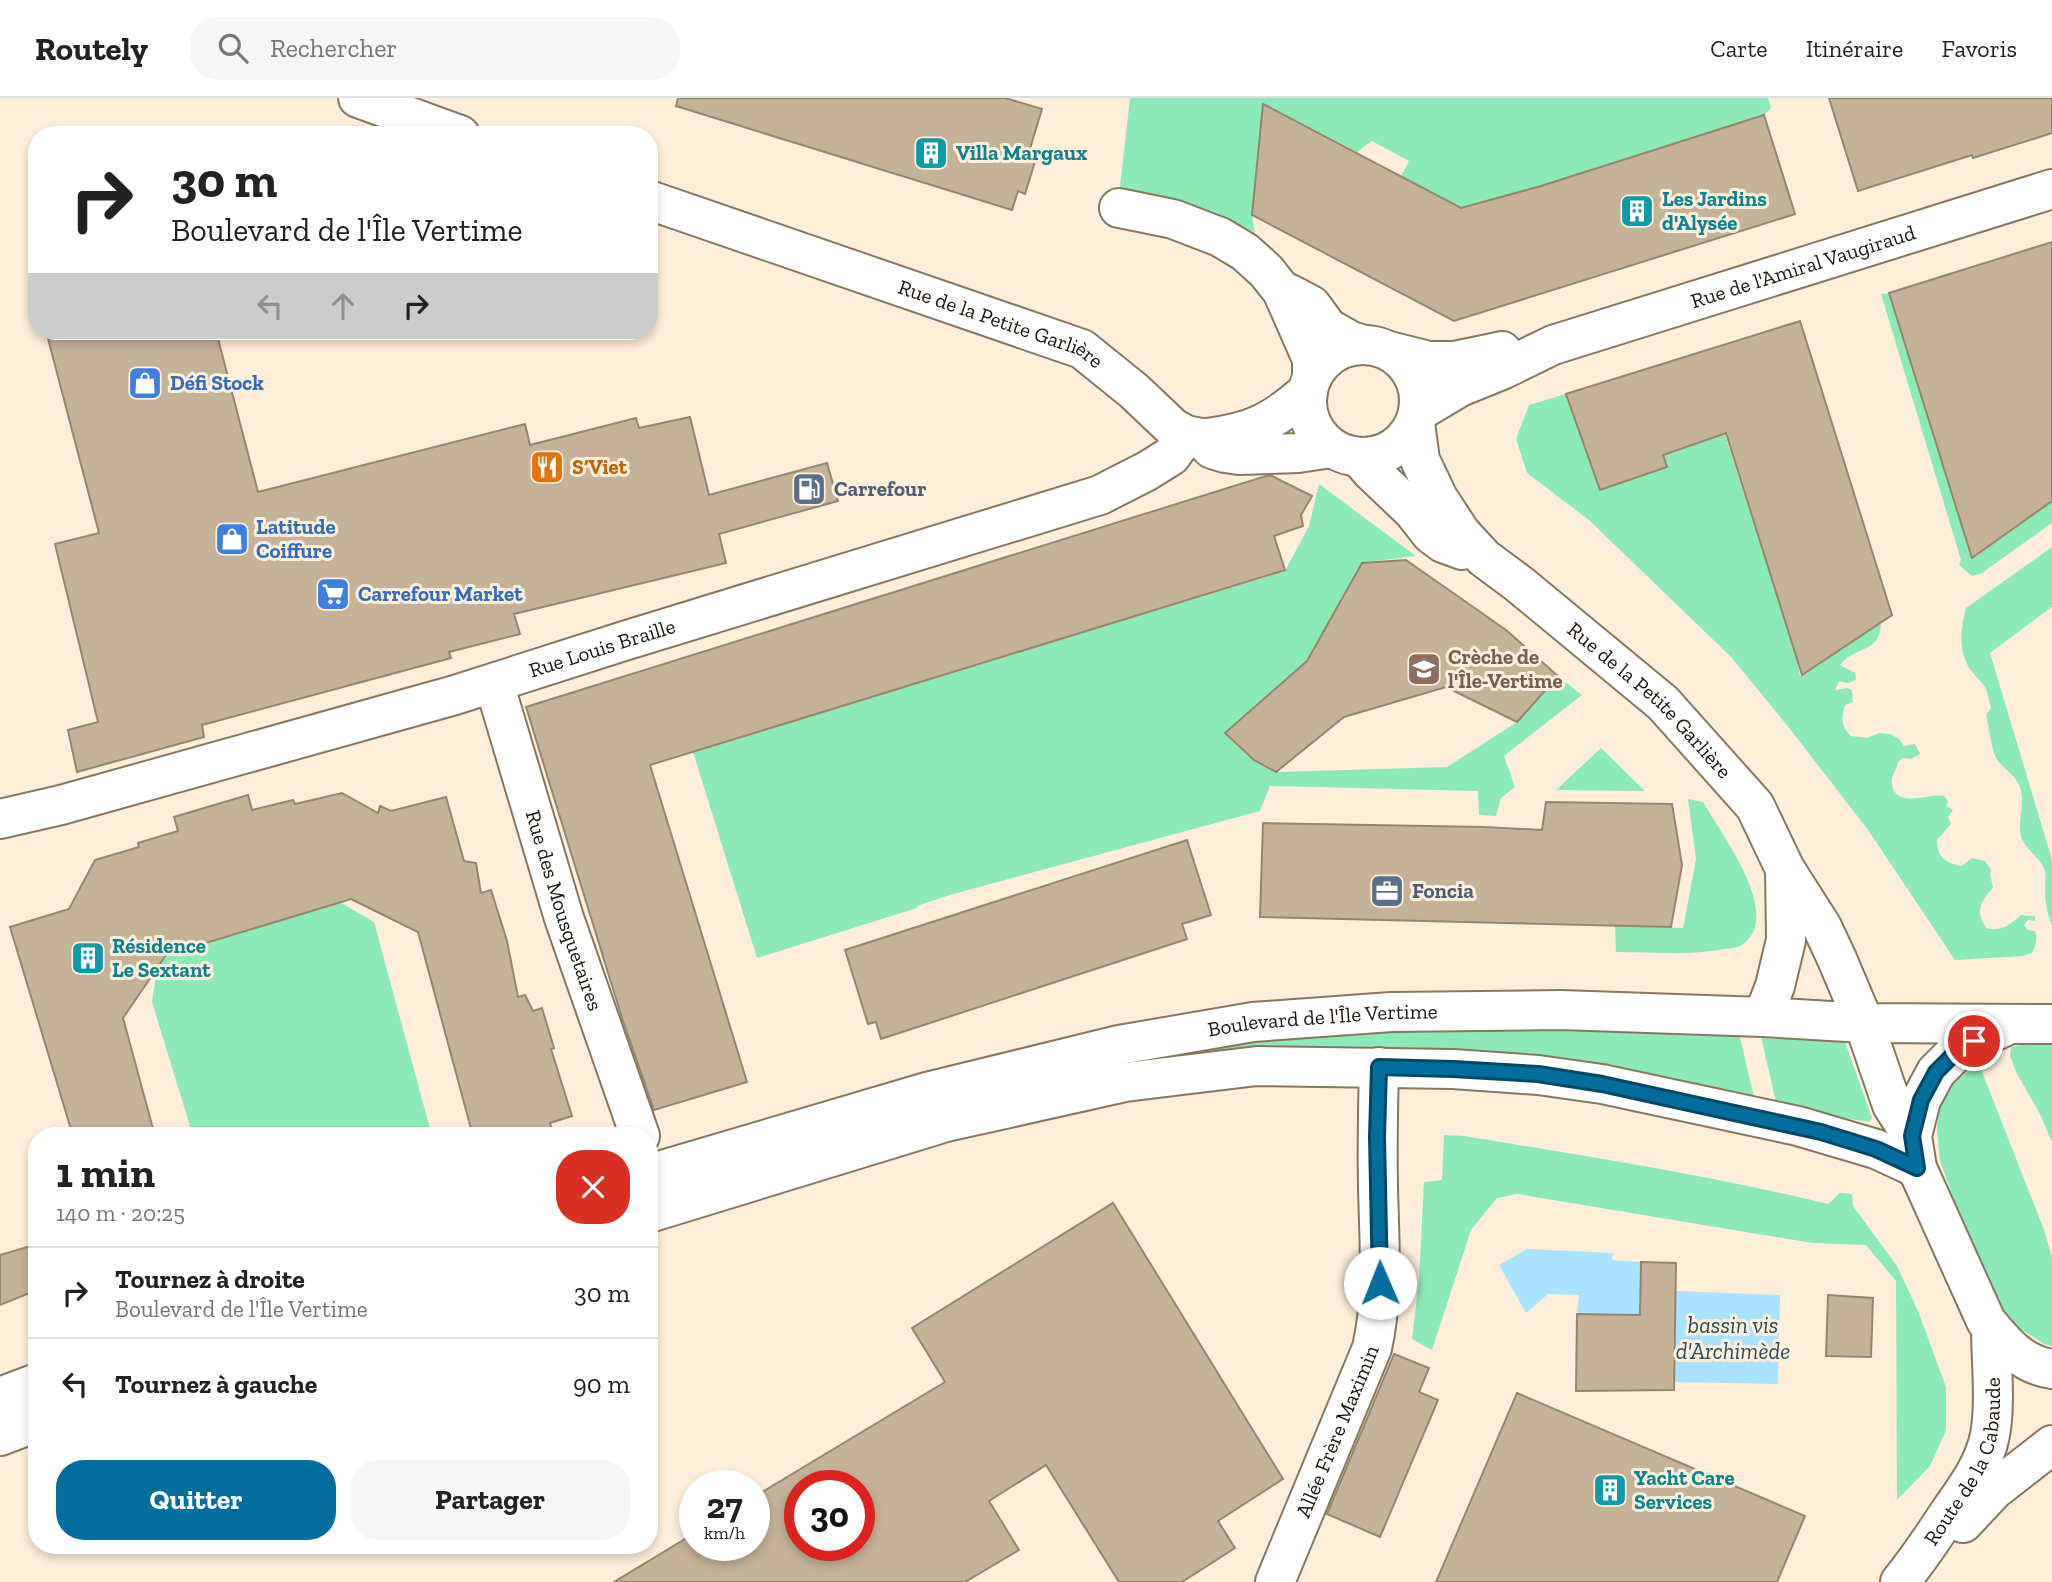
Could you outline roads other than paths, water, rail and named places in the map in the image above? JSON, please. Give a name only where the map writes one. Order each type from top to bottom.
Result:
[{"type":"street","points":[[358,98],[435,126]]},
{"type":"street","name":"Rue de l'Amiral Vaugiraud","points":[[1416,418],[1460,387],[1553,345],[2052,189]]},
{"type":"street","name":"Rue de la Petite Garlière","points":[[658,203],[1082,349],[1135,391],[1173,428],[1212,449],[1239,455],[1345,452],[1371,471],[1413,511],[1431,534],[1443,543],[1484,558]]},
{"type":"street","points":[[1119,208],[1173,219],[1220,237],[1245,252],[1282,290],[1312,359],[1307,408],[1311,423],[1320,437],[1345,452],[1376,456],[1392,449],[1405,438],[1416,418],[1419,400],[1414,377],[1399,358],[1351,341],[1328,328],[1311,304],[1282,290]]},
{"type":"street","name":"Rue de l'Amiral Vaugiraud","points":[[1376,348],[1429,361],[1454,361],[1498,351],[1553,345]]},
{"type":"street","points":[[1194,437],[1240,433],[1258,426],[1276,417],[1310,385],[1320,366],[1332,355],[1347,348],[1376,348]]},
{"type":"street","name":"Rue de la Petite Garlière","points":[[1416,418],[1420,460],[1438,498],[1461,533],[1484,558],[1663,703],[1755,806],[1785,869],[1822,927],[1864,1023],[1892,1105],[1915,1152],[1986,1321],[1991,1327]]},
{"type":"street","name":"Rue Louis Braille","points":[[0,819],[61,805],[494,684],[1100,495],[1147,471],[1194,437]]},
{"type":"street","name":"Rue des Mousquetaires","points":[[494,684],[564,918],[637,1127]]},
{"type":"street","name":"Rue de la Petite Garlière","points":[[1763,1017],[1775,986],[1786,940],[1785,869]]},
{"type":"street","name":"Boulevard de l'Île Vertime","points":[[658,1168],[927,1092],[1119,1045],[1253,1022],[1391,1012],[1535,1010],[1864,1023],[2052,1024]]},
{"type":"street","points":[[1915,1152],[1921,1100],[1936,1072],[1956,1052],[2014,1023]]},
{"type":"street","name":"Boulevard de l'Île Vertime","points":[[658,1210],[946,1122],[1125,1082],[1257,1066],[1453,1069],[1538,1074],[1602,1084],[1821,1132],[1876,1149],[1915,1152]]},
{"type":"street","name":"Allée Frère Maximin","points":[[1275,1582],[1372,1348],[1378,1319],[1379,1067]]},
{"type":"street","points":[[1991,1327],[2003,1342],[2021,1357],[2052,1369]]},
{"type":"street","name":"Route de la Cabaude","points":[[1909,1571],[1973,1478],[1984,1456],[1992,1418],[1991,1327]]},
{"type":"street","points":[[0,1397],[28,1386]]},
{"type":"street","points":[[0,1436],[28,1425]]},
{"type":"street","points":[[1909,1571],[1959,1527],[1994,1490],[2052,1446]]},
{"type":"water","points":[[1527,1249],[1613,1253],[1612,1260],[1641,1262],[1640,1315],[1577,1314],[1579,1295],[1548,1294],[1526,1313],[1499,1265]]},
{"type":"water","name":"bassin vis d'Archimède","points":[[1676,1291],[1780,1295],[1778,1384],[1675,1382]]},
{"type":"place","name":"Villa Margaux","points":[[931,153]]},
{"type":"place","name":"Les Jardins d'Alysée","points":[[1637,211]]},
{"type":"place","name":"Défi Stock","points":[[145,383]]},
{"type":"place","name":"S‘Viet","points":[[547,467]]},
{"type":"place","name":"Carrefour","points":[[809,489]]},
{"type":"place","name":"Latitude Coiffure","points":[[232,539]]},
{"type":"place","name":"Carrefour Market","points":[[333,594]]},
{"type":"place","name":"Crèche de l'Île-Vertime","points":[[1424,669]]},
{"type":"place","name":"Foncia","points":[[1387,891]]},
{"type":"place","name":"Résidence Le Sextant","points":[[88,958]]},
{"type":"place","name":"Yacht Care Services","points":[[1610,1490]]}]
